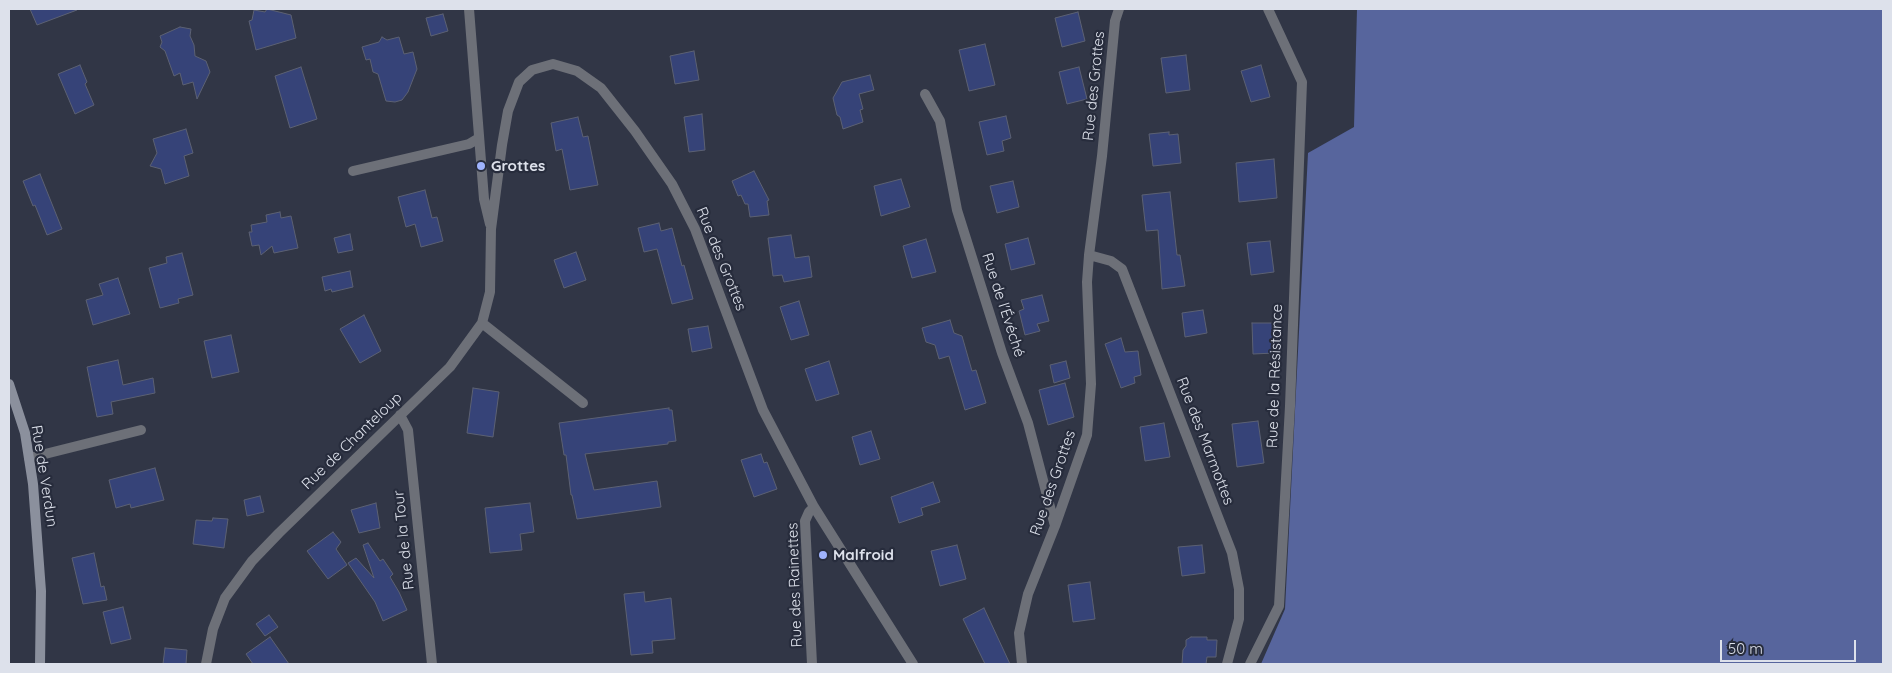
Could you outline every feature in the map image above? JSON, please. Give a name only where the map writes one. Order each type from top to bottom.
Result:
[{"type":"main road","name":"Rue de Verdun","points":[[9,384],[25,433],[39,539],[41,591],[40,664]]},
{"type":"street","points":[[469,9],[484,199],[491,229]]},
{"type":"street","name":"Rue des Grottes","points":[[1022,664],[1019,633],[1028,594],[1055,526],[1087,435],[1091,384],[1087,282],[1089,255],[1102,156],[1115,21],[1119,9]]},
{"type":"street","name":"Rue de la Résistance","points":[[1250,664],[1278,606],[1290,406],[1302,82],[1268,9]]},
{"type":"street","name":"Rue des Grottes","points":[[491,229],[508,110],[519,82],[532,70],[553,64],[577,71],[601,88],[672,184],[695,229],[764,410],[814,507],[913,664]]},
{"type":"street","name":"Rue de l'Évéché","points":[[925,94],[940,121],[957,210],[1002,353],[1028,423],[1055,526]]},
{"type":"street","points":[[353,171],[468,144],[479,138]]},
{"type":"street","name":"Rue de Chanteloup","points":[[206,664],[213,629],[225,598],[252,561],[278,533],[450,367],[482,323],[490,292],[491,229]]},
{"type":"street","name":"Rue des Marmottes","points":[[1089,255],[1112,261],[1122,269],[1232,553],[1239,589],[1239,619],[1227,664]]},
{"type":"street","points":[[482,323],[583,403]]},
{"type":"street","name":"Rue de la Tour","points":[[400,415],[408,430],[432,664]]},
{"type":"street","points":[[29,458],[141,430]]},
{"type":"street","name":"Rue des Rainettes","points":[[812,664],[805,521],[809,512],[814,507]]},
{"type":"shaded area","points":[[1357,9],[1883,9],[1883,664],[1261,664],[1285,609],[1308,153],[1354,127]]},
{"type":"building","points":[[30,9],[77,9],[77,10],[37,25]]},
{"type":"building","points":[[267,9],[291,15],[296,38],[256,50],[249,21],[252,20],[254,10],[265,12]]},
{"type":"building","points":[[1078,12],[1085,41],[1062,47],[1055,18]]},
{"type":"building","points":[[443,14],[448,31],[431,36],[426,18]]},
{"type":"building","points":[[180,27],[191,29],[190,36],[194,45],[195,56],[206,61],[210,72],[197,99],[193,82],[183,85],[180,73],[174,76],[165,51],[160,47],[162,42],[160,36]]},
{"type":"building","points":[[382,37],[387,40],[399,37],[404,54],[413,52],[417,69],[408,92],[402,100],[395,102],[386,101],[378,74],[373,72],[370,59],[366,60],[362,47],[379,42]]},
{"type":"building","points":[[985,44],[995,85],[969,91],[959,50]]},
{"type":"building","points":[[694,51],[699,80],[675,84],[670,56]]},
{"type":"building","points":[[1186,55],[1190,90],[1166,93],[1161,58]]},
{"type":"building","points":[[80,65],[87,82],[85,84],[94,105],[75,114],[58,74]]},
{"type":"building","points":[[1261,65],[1270,97],[1251,102],[1241,71]]},
{"type":"building","points":[[301,67],[317,119],[290,128],[275,76]]},
{"type":"building","points":[[1079,67],[1087,99],[1067,104],[1059,72]]},
{"type":"building","points":[[870,75],[874,90],[859,94],[863,109],[860,110],[863,122],[843,129],[833,98],[842,82]]},
{"type":"building","points":[[702,114],[705,150],[689,152],[684,117]]},
{"type":"building","points":[[1006,116],[1011,138],[1002,141],[1004,151],[987,155],[979,122]]},
{"type":"building","points":[[578,117],[583,137],[588,136],[598,185],[570,190],[562,149],[556,151],[551,123]]},
{"type":"building","points":[[186,129],[193,153],[184,156],[189,176],[165,184],[161,169],[150,166],[157,153],[153,139]]},
{"type":"building","points":[[1169,132],[1169,135],[1178,134],[1181,163],[1153,166],[1149,134]]},
{"type":"building","points":[[1274,159],[1277,198],[1239,202],[1236,163]]},
{"type":"building","points":[[754,171],[769,200],[767,201],[769,215],[750,217],[748,204],[745,204],[741,195],[738,196],[732,181]]},
{"type":"building","points":[[40,174],[62,229],[47,235],[23,181]]},
{"type":"building","points":[[901,179],[910,207],[881,216],[874,186]]},
{"type":"building","points":[[1013,181],[1019,207],[997,213],[990,186]]},
{"type":"building","points":[[425,190],[432,218],[437,217],[443,241],[421,247],[415,224],[406,227],[398,197]]},
{"type":"building","points":[[1170,192],[1177,255],[1180,255],[1185,286],[1162,289],[1158,230],[1146,231],[1142,195]]},
{"type":"building","points":[[280,212],[281,218],[291,216],[298,248],[274,253],[272,246],[261,255],[259,245],[252,246],[249,232],[252,232],[251,225],[267,222],[266,215]]},
{"type":"building","points":[[659,223],[661,231],[672,228],[693,299],[672,304],[657,249],[644,252],[638,228]]},
{"type":"building","points":[[350,234],[353,250],[338,253],[334,238]]},
{"type":"building","points":[[791,235],[795,258],[809,256],[812,277],[784,282],[782,275],[773,276],[768,238]]},
{"type":"building","points":[[1028,238],[1035,264],[1011,270],[1005,244]]},
{"type":"building","points":[[926,239],[936,272],[912,278],[903,246]]},
{"type":"building","points":[[1270,241],[1274,272],[1251,275],[1247,243]]},
{"type":"building","points":[[576,252],[586,280],[564,288],[554,260]]},
{"type":"building","points":[[182,253],[193,295],[178,299],[179,303],[160,308],[149,268],[167,263],[166,257]]},
{"type":"building","points":[[350,271],[353,287],[332,292],[331,289],[325,291],[322,277]]},
{"type":"building","points":[[118,278],[130,314],[93,325],[86,300],[103,295],[99,284]]},
{"type":"building","points":[[1042,295],[1049,321],[1037,324],[1040,331],[1025,335],[1019,311],[1024,309],[1021,300]]},
{"type":"building","points":[[799,301],[809,335],[791,340],[780,307]]},
{"type":"building","points":[[1203,310],[1207,333],[1185,337],[1182,313]]},
{"type":"building","points":[[364,315],[381,351],[360,363],[340,329]]},
{"type":"building","points":[[950,320],[954,333],[962,336],[972,371],[976,370],[986,403],[965,410],[949,356],[939,359],[935,345],[926,342],[922,328]]},
{"type":"building","points":[[1252,323],[1275,323],[1275,353],[1253,354]]},
{"type":"building","points":[[708,326],[712,348],[692,352],[688,329]]},
{"type":"building","points":[[231,335],[239,372],[212,378],[204,341]]},
{"type":"building","points":[[1121,338],[1125,352],[1138,351],[1141,375],[1134,377],[1135,383],[1121,388],[1105,344]]},
{"type":"building","points":[[118,360],[123,385],[153,378],[155,393],[111,402],[113,414],[97,417],[87,367]]},
{"type":"building","points":[[829,361],[839,394],[816,401],[805,369]]},
{"type":"building","points":[[1066,361],[1070,378],[1054,383],[1050,365]]},
{"type":"building","points":[[1065,383],[1074,417],[1048,425],[1039,390]]},
{"type":"building","points":[[473,388],[499,392],[493,437],[467,433]]},
{"type":"building","points":[[669,408],[669,410],[672,410],[676,441],[668,442],[668,444],[585,454],[594,490],[657,481],[661,507],[577,519],[559,423]]},
{"type":"building","points":[[1258,421],[1264,463],[1237,467],[1232,424]]},
{"type":"building","points":[[1164,423],[1170,457],[1145,461],[1140,427]]},
{"type":"building","points":[[871,431],[880,459],[860,465],[852,437]]},
{"type":"building","points":[[761,454],[764,463],[767,462],[777,489],[754,497],[741,460]]},
{"type":"building","points":[[155,468],[164,500],[131,508],[130,504],[116,508],[109,480]]},
{"type":"building","points":[[933,482],[940,502],[921,508],[923,515],[899,523],[891,497]]},
{"type":"building","points":[[260,496],[264,512],[247,516],[244,500]]},
{"type":"building","points":[[376,503],[380,528],[359,533],[351,510]]},
{"type":"building","points":[[530,503],[534,532],[520,534],[522,550],[490,553],[485,508]]},
{"type":"building","points":[[213,518],[228,519],[224,548],[193,544],[196,520],[212,521]]},
{"type":"building","points":[[333,532],[341,542],[336,549],[347,565],[328,579],[307,551]]},
{"type":"building","points":[[368,543],[380,561],[383,559],[393,574],[390,577],[407,610],[383,621],[375,602],[348,563],[356,558],[374,578],[363,545]]},
{"type":"building","points":[[957,545],[966,579],[940,586],[931,551]]},
{"type":"building","points":[[1202,545],[1205,573],[1182,576],[1178,547]]},
{"type":"building","points":[[94,553],[101,587],[104,586],[107,600],[83,604],[72,558]]},
{"type":"building","points":[[1090,582],[1095,619],[1073,622],[1068,585]]},
{"type":"building","points":[[644,592],[645,602],[671,598],[675,639],[652,641],[653,653],[631,655],[624,594]]},
{"type":"building","points":[[123,607],[131,639],[111,644],[103,612]]},
{"type":"building","points":[[984,608],[1010,664],[985,664],[963,619]]},
{"type":"building","points":[[269,615],[278,627],[265,636],[256,624]]},
{"type":"building","points":[[270,637],[289,664],[253,664],[246,654]]},
{"type":"building","points":[[1191,637],[1207,637],[1207,640],[1217,640],[1216,657],[1207,657],[1206,664],[1182,664],[1186,640]]},
{"type":"building","points":[[165,648],[187,650],[186,664],[163,664]]},
{"type":"place","name":"Grottes","points":[[481,166]]},
{"type":"place","name":"Malfroid","points":[[823,555]]}]
